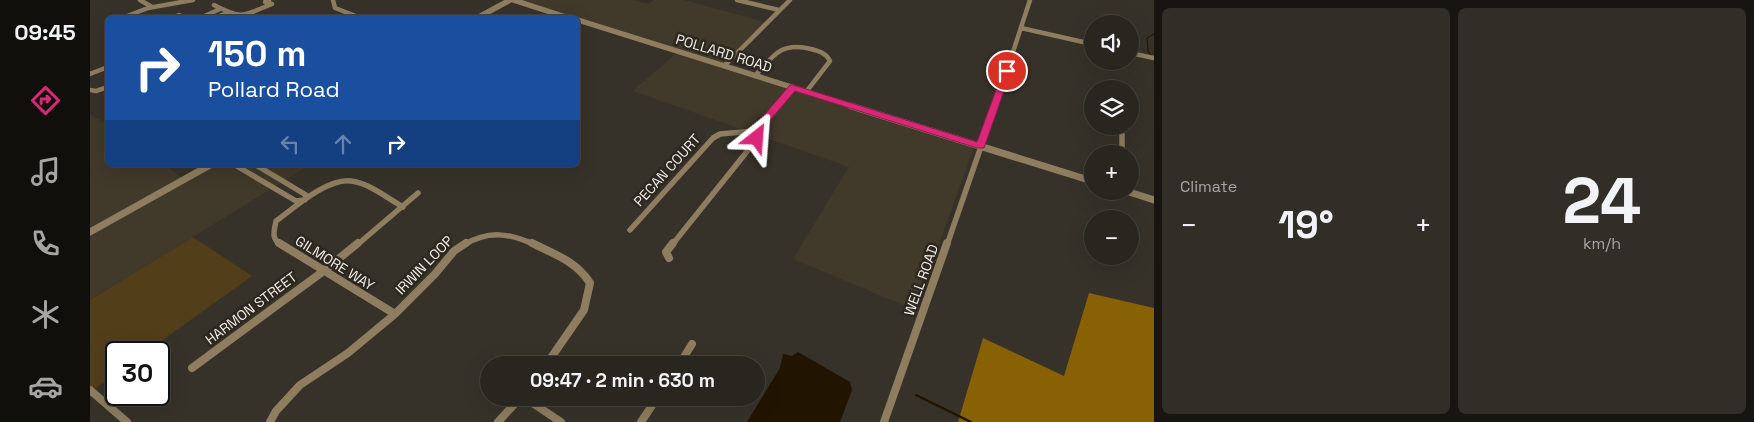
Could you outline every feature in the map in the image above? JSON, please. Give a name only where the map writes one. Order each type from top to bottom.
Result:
[{"type":"street","points":[[140,0],[152,7]]},
{"type":"street","points":[[130,15],[152,7],[193,0]]},
{"type":"street","points":[[244,15],[272,4],[265,2],[268,0]]},
{"type":"street","points":[[333,0],[335,8],[353,15]]},
{"type":"street","points":[[482,15],[510,0]]},
{"type":"street","points":[[514,0],[561,15]]},
{"type":"street","points":[[737,0],[779,11]]},
{"type":"street","points":[[724,66],[790,0]]},
{"type":"street","name":"WELL ROAD","points":[[884,422],[1030,0]]},
{"type":"street","points":[[214,6],[231,15]]},
{"type":"street","points":[[205,15],[220,9]]},
{"type":"street","points":[[221,15],[226,13]]},
{"type":"street","name":"POLLARD ROAD","points":[[580,21],[1084,178]]},
{"type":"street","points":[[1021,28],[1084,42]]},
{"type":"street","points":[[755,76],[783,47],[791,45],[826,54],[830,61],[806,92]]},
{"type":"street","points":[[1139,55],[1154,58]]},
{"type":"street","points":[[90,74],[105,67]]},
{"type":"street","points":[[669,258],[666,252],[757,138],[755,131],[793,87]]},
{"type":"street","points":[[90,90],[96,91],[105,88]]},
{"type":"street","name":"PECAN COURT","points":[[630,230],[713,138],[720,134],[755,131]]},
{"type":"street","points":[[1122,135],[1122,145]]},
{"type":"street","points":[[90,232],[206,167]]},
{"type":"street","points":[[238,167],[296,201],[305,200],[306,195],[259,167]]},
{"type":"street","points":[[254,176],[264,170]]},
{"type":"street","name":"GILMORE WAY","points":[[395,314],[277,242],[273,234],[276,221],[305,200],[342,181],[352,181],[404,207]]},
{"type":"street","name":"HARMON STREET","points":[[192,368],[325,270],[404,207],[418,193]]},
{"type":"street","points":[[1139,195],[1154,200]]},
{"type":"street","name":"IRWIN LOOP","points":[[270,422],[276,411],[300,385],[348,353],[395,314],[436,274],[454,251],[488,230],[512,235],[573,263],[583,272],[590,284],[584,310],[552,356]]},
{"type":"street","points":[[685,356],[692,344]]},
{"type":"street","points":[[90,390],[127,422]]},
{"type":"street","points":[[498,422],[513,406]]},
{"type":"street","points":[[537,406],[561,422]]},
{"type":"street","points":[[642,422],[652,406]]},
{"type":"shaded area","points":[[520,0],[632,0],[648,4],[654,0],[684,0],[761,21],[768,25],[729,64],[976,142],[915,310],[793,259],[849,167],[633,91],[680,50],[580,19],[580,15],[568,15]]},
{"type":"shaded area","points":[[90,114],[105,124],[105,167],[167,167],[182,177],[200,167],[307,167],[90,300]]},
{"type":"shaded area","points":[[193,237],[252,276],[161,341],[105,341],[105,382],[90,392],[90,300]]},
{"type":"shaded area","points":[[1089,293],[1154,308],[1154,422],[958,422],[983,338],[1064,376]]},
{"type":"shaded area","points":[[798,352],[850,382],[852,390],[840,422],[747,422],[757,406],[765,406],[765,393],[780,368],[783,354],[792,356]]},
{"type":"waterway","points":[[1151,55],[1148,51],[1147,38],[1154,34]]},
{"type":"waterway","points":[[916,395],[971,422]]},
{"type":"route","points":[[757,138],[755,131],[793,87],[981,146],[1007,71]]}]
